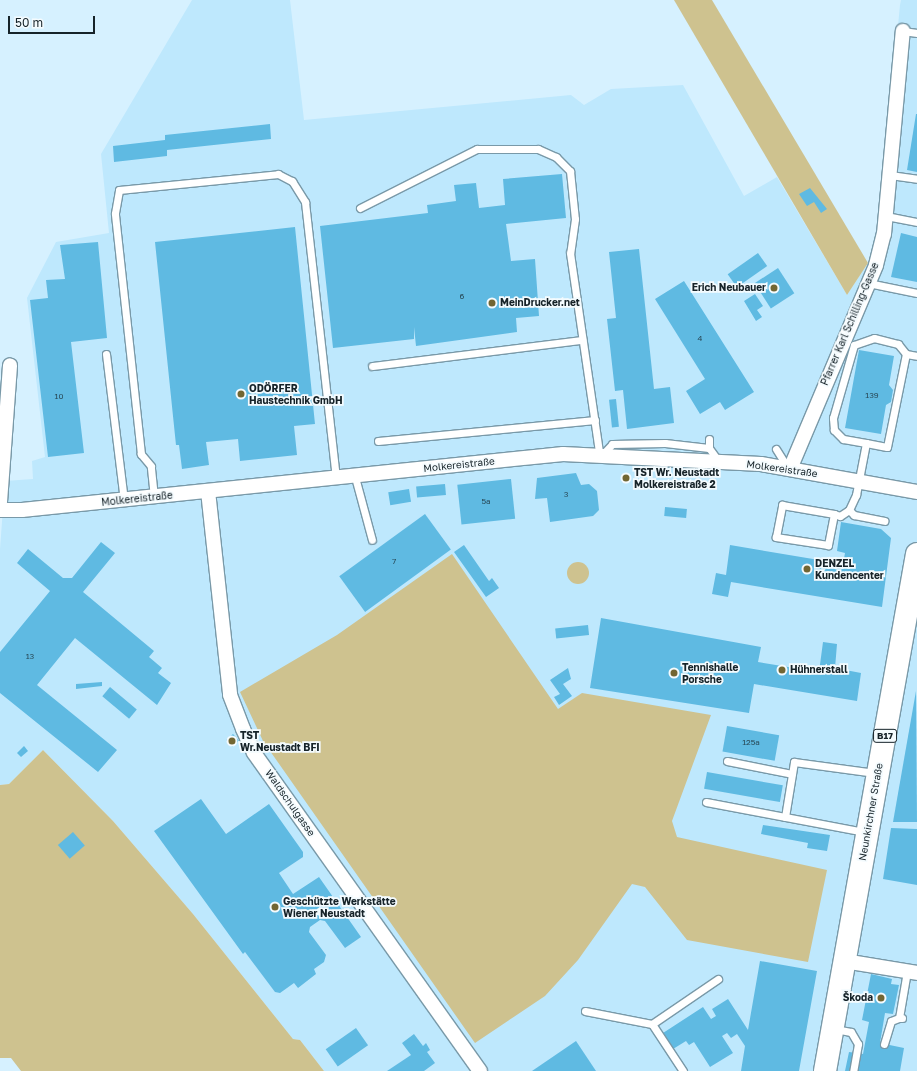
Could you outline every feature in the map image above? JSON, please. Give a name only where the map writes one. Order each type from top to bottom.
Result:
[{"type":"main road","name":"Neunkirchner Straße","points":[[825,1071],[917,554]]},
{"type":"street","name":"Pfarrer Karl Schilling-Gasse","points":[[790,469],[876,265],[886,216],[890,175],[910,32]]},
{"type":"street","points":[[0,502],[10,365]]},
{"type":"street","name":"Molkereistraße","points":[[0,510],[124,500],[563,454],[600,458],[719,463],[790,469],[917,492]]},
{"type":"street","name":"Waldschulgasse","points":[[208,491],[230,695],[243,730],[254,753],[480,1071]]},
{"type":"street","points":[[844,961],[912,972]]},
{"type":"lane","points":[[360,208],[477,149],[538,149],[556,157],[570,171],[576,219],[570,252],[582,340],[596,420],[600,458]]},
{"type":"lane","points":[[154,497],[151,466],[141,454],[115,213],[119,190],[278,174],[292,181],[305,202],[336,478]]},
{"type":"lane","points":[[890,175],[917,179]]},
{"type":"lane","points":[[886,216],[917,222]]},
{"type":"lane","points":[[868,283],[917,293]]},
{"type":"lane","points":[[906,354],[888,447],[843,439],[834,430],[832,418],[854,345],[874,338],[898,344],[906,354],[917,356]]},
{"type":"lane","points":[[372,366],[582,340]]},
{"type":"lane","points":[[106,354],[124,500]]},
{"type":"lane","points":[[378,441],[596,420]]},
{"type":"lane","points":[[709,439],[709,448],[719,463]]},
{"type":"lane","points":[[600,458],[612,444],[665,443],[709,448]]},
{"type":"lane","points":[[834,514],[828,545],[776,537],[782,505],[834,514],[840,516],[849,510],[854,503],[866,443]]},
{"type":"lane","points":[[776,449],[790,469]]},
{"type":"lane","points":[[355,477],[372,540]]},
{"type":"lane","points":[[849,510],[854,515],[884,522]]},
{"type":"lane","points":[[727,761],[792,774]]},
{"type":"lane","points":[[785,817],[794,762],[878,774]]},
{"type":"lane","points":[[706,802],[867,832]]},
{"type":"lane","points":[[884,1044],[891,1021],[901,1018],[912,972]]},
{"type":"lane","points":[[585,1011],[652,1024],[718,979]]},
{"type":"lane","points":[[652,1024],[683,1071]]},
{"type":"lane","points":[[832,1028],[850,1032],[858,1044],[852,1071]]},
{"type":"shaded area","points":[[192,0],[290,0],[304,120],[571,95],[584,105],[611,89],[683,85],[744,196],[777,177],[847,295],[868,263],[880,215],[901,0],[917,0],[917,1071],[324,1071],[300,1040],[293,1039],[193,914],[113,821],[43,750],[9,784],[0,785],[0,549],[5,481],[33,479],[32,461],[45,457],[27,298],[56,242],[109,233],[101,154]]},
{"type":"shaded area","points":[[674,0],[712,0],[868,263],[847,295]]},
{"type":"shaded area","points":[[452,554],[558,709],[582,693],[711,715],[672,821],[677,837],[827,870],[808,962],[687,940],[645,887],[632,884],[578,960],[545,996],[475,1043],[263,741],[240,692],[337,635]]},
{"type":"shaded area","points":[[578,562],[586,565],[589,573],[586,581],[578,584],[570,581],[567,573],[570,565]]},
{"type":"shaded area","points":[[43,750],[113,821],[193,914],[293,1039],[300,1040],[324,1071],[21,1071],[11,1058],[0,1058],[0,785],[9,784]]},
{"type":"building","points":[[917,114],[917,172],[907,170]]},
{"type":"building","points":[[270,124],[271,139],[167,150],[167,156],[114,162],[113,146],[165,140],[165,135]]},
{"type":"building","points":[[562,174],[566,218],[506,224],[511,261],[535,259],[539,316],[516,318],[517,332],[416,346],[414,327],[414,339],[333,348],[320,226],[428,213],[427,205],[456,201],[454,185],[476,183],[479,208],[505,205],[503,179]]},
{"type":"building","points":[[810,188],[827,209],[821,213],[814,202],[807,206],[799,194]]},
{"type":"building","points":[[295,227],[315,424],[294,426],[297,455],[240,461],[238,439],[206,442],[209,465],[182,469],[179,445],[176,445],[155,242]]},
{"type":"building","points":[[901,233],[917,237],[917,282],[891,277]]},
{"type":"building","points":[[98,242],[107,338],[71,342],[84,453],[48,457],[30,300],[48,298],[46,280],[65,279],[60,245]]},
{"type":"building","points":[[639,249],[654,389],[670,387],[674,423],[627,429],[623,390],[615,391],[607,319],[616,318],[609,252]]},
{"type":"building","points":[[758,253],[767,266],[737,287],[728,274]]},
{"type":"building","name":"Erich Neubauer","points":[[778,268],[794,293],[771,308],[755,283]]},
{"type":"building","points":[[684,281],[754,392],[725,410],[720,402],[700,414],[686,391],[705,379],[655,299]]},
{"type":"building","points":[[755,294],[763,306],[757,310],[762,317],[756,321],[744,301]]},
{"type":"building","points":[[859,350],[894,356],[889,385],[893,390],[891,402],[886,405],[881,434],[845,428]]},
{"type":"building","points":[[616,399],[619,427],[612,428],[609,400]]},
{"type":"building","points":[[576,473],[581,485],[589,484],[597,491],[599,510],[593,516],[550,522],[547,498],[535,499],[537,478]]},
{"type":"building","points":[[511,479],[515,519],[461,524],[457,485]]},
{"type":"building","points":[[445,484],[446,495],[417,497],[416,487]]},
{"type":"building","points":[[409,489],[411,502],[390,505],[388,492]]},
{"type":"building","points":[[665,507],[687,509],[686,518],[664,516]]},
{"type":"building","points":[[425,514],[451,550],[365,612],[339,576]]},
{"type":"building","name":"DENZEL Kundencenter","points":[[841,522],[881,529],[891,538],[882,607],[731,582],[728,597],[712,594],[716,573],[726,575],[730,545],[843,564],[845,553],[837,551]]},
{"type":"building","points":[[101,542],[115,553],[83,592],[154,651],[149,657],[162,668],[158,673],[171,683],[157,705],[75,638],[37,685],[117,750],[98,772],[0,693],[0,652],[50,591],[17,563],[28,549],[63,578],[72,578]]},
{"type":"building","points":[[464,545],[489,581],[492,578],[499,588],[486,597],[454,552]]},
{"type":"building","name":"Tennishalle Porsche","points":[[601,618],[761,647],[758,662],[819,672],[823,642],[837,644],[835,668],[861,673],[857,701],[754,684],[749,713],[590,688]]},
{"type":"building","points":[[588,625],[589,635],[556,638],[555,628]]},
{"type":"building","points":[[568,668],[571,679],[563,684],[572,696],[559,705],[554,697],[560,694],[550,680]]},
{"type":"building","points":[[102,682],[102,686],[76,689],[76,684]]},
{"type":"building","points":[[110,687],[137,709],[129,719],[102,696]]},
{"type":"building","points":[[916,691],[917,822],[893,822]]},
{"type":"building","points":[[727,726],[779,735],[775,761],[722,752]]},
{"type":"building","name":"TST Wr.Neustadt BFI","points":[[233,734],[239,741],[232,747],[226,740]]},
{"type":"building","points":[[24,746],[28,751],[21,757],[17,753]]},
{"type":"building","points":[[707,772],[783,785],[780,802],[704,789]]},
{"type":"building","name":"Geschützte Werkstätte Wiener Neustadt","points":[[201,799],[226,834],[269,804],[303,852],[303,857],[279,873],[293,894],[319,877],[361,937],[345,948],[325,921],[320,920],[310,927],[309,932],[326,955],[324,962],[314,969],[316,974],[298,988],[294,983],[280,993],[275,992],[245,952],[243,954],[154,831]]},
{"type":"building","points":[[763,825],[830,835],[827,851],[807,848],[808,843],[761,834]]},
{"type":"building","points":[[891,828],[917,829],[917,885],[883,879]]},
{"type":"building","points":[[73,832],[85,846],[70,859],[58,845]]},
{"type":"building","points":[[760,961],[817,971],[799,1071],[741,1071],[745,1046],[737,1034],[731,1038],[727,1033],[722,1036],[733,1053],[710,1067],[694,1042],[689,1045],[686,1041],[673,1049],[663,1033],[703,1007],[711,1019],[716,1016],[712,1009],[728,999],[748,1030]]},
{"type":"building","points":[[871,974],[892,979],[891,984],[899,985],[893,1014],[885,1013],[880,1043],[904,1048],[900,1071],[845,1071],[849,1052],[863,1054],[869,1022],[862,1020]]},
{"type":"building","points":[[356,1028],[368,1045],[338,1066],[326,1049]]},
{"type":"building","points":[[414,1034],[423,1046],[426,1043],[430,1050],[427,1052],[435,1063],[424,1071],[387,1071],[411,1055],[402,1043]]},
{"type":"building","points":[[576,1041],[596,1071],[532,1071]]},
{"type":"place","name":"Erich Neubauer","points":[[774,288]]},
{"type":"place","name":"MeinDrucker.net","points":[[492,303]]},
{"type":"place","name":"ODÖRFER Haustechnik GmbH","points":[[241,394]]},
{"type":"place","name":"TST Wr. Neustadt Molkereistraße 2","points":[[626,478]]},
{"type":"place","name":"DENZEL Kundencenter","points":[[807,569]]},
{"type":"place","name":"Hühnerstall","points":[[782,670]]},
{"type":"place","name":"Tennishalle Porsche","points":[[674,673]]},
{"type":"place","name":"TST Wr.Neustadt BFI","points":[[232,741]]},
{"type":"place","name":"Geschützte Werkstätte Wiener Neustadt","points":[[275,907]]},
{"type":"place","name":"Škoda","points":[[881,998]]}]
